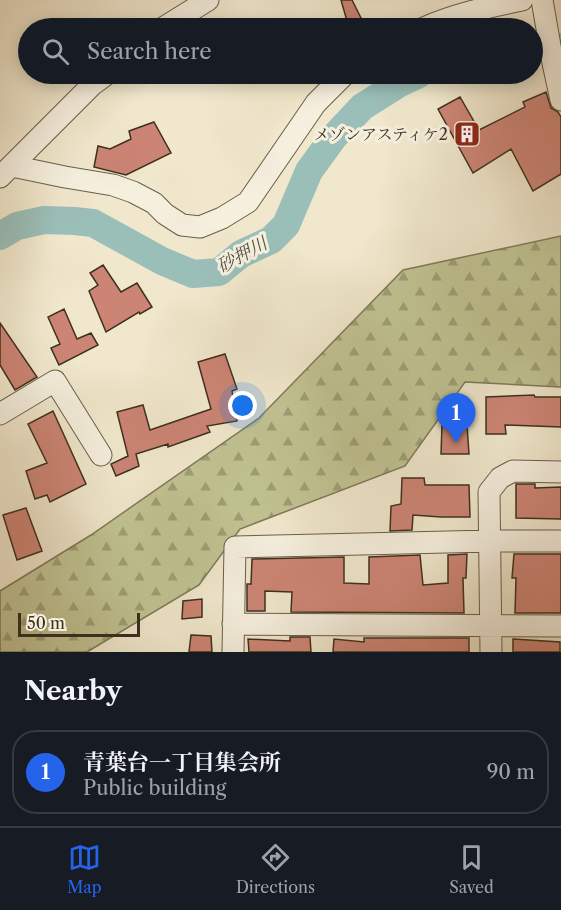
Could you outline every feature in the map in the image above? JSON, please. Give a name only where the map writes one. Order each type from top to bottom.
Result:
[{"type":"street","points":[[178,18],[208,0]]},
{"type":"street","points":[[452,18],[522,0]]},
{"type":"street","points":[[544,8],[561,100]]},
{"type":"street","points":[[6,172],[93,84]]},
{"type":"street","points":[[6,172],[113,184],[154,203],[165,214],[182,225],[200,227],[222,218],[248,202],[316,103],[335,84]]},
{"type":"street","points":[[0,414],[55,381],[101,455]]},
{"type":"street","points":[[491,652],[489,492],[500,478],[513,471],[561,472]]},
{"type":"street","points":[[233,652],[235,547],[561,541]]},
{"type":"street","points":[[233,624],[561,626]]},
{"type":"green space","points":[[561,236],[561,387],[465,382],[405,466],[240,529],[199,585],[87,652],[0,652],[0,591],[91,535],[259,418],[403,270]]},
{"type":"building","points":[[341,0],[352,0],[361,18],[346,18]]},
{"type":"building","points":[[546,92],[551,108],[561,117],[561,174],[533,191],[511,149],[473,173],[438,109],[460,97],[479,130],[525,107],[523,102]]},
{"type":"building","points":[[154,122],[171,153],[126,175],[94,167],[98,146],[110,149],[131,139],[129,131]]},
{"type":"building","points":[[103,265],[121,292],[137,283],[152,307],[140,314],[139,312],[106,332],[89,291],[98,285],[90,273]]},
{"type":"building","points":[[64,309],[77,339],[91,333],[98,345],[59,365],[51,348],[60,344],[48,317]]},
{"type":"building","points":[[0,323],[37,377],[15,390],[0,365]]},
{"type":"building","points":[[225,354],[237,389],[232,391],[237,421],[207,426],[210,432],[168,447],[168,444],[136,454],[139,466],[116,476],[111,464],[128,456],[117,412],[143,405],[150,430],[211,409],[198,362]]},
{"type":"building","points":[[534,395],[535,397],[561,397],[561,427],[505,425],[506,434],[486,434],[486,397]]},
{"type":"building","points":[[53,411],[86,484],[50,502],[47,495],[35,499],[26,471],[47,463],[28,424]]},
{"type":"building","points":[[442,425],[467,425],[469,454],[441,454]]},
{"type":"building","points":[[402,478],[424,478],[425,485],[469,485],[470,517],[413,515],[412,530],[390,531],[391,506],[401,504]]},
{"type":"building","points":[[516,484],[535,484],[535,488],[561,487],[561,519],[516,518]]},
{"type":"building","points":[[26,508],[42,551],[17,560],[3,515]]},
{"type":"building","points":[[467,554],[466,578],[463,578],[464,613],[291,612],[292,592],[265,591],[265,611],[247,611],[247,584],[251,584],[252,559],[344,557],[344,583],[369,584],[369,557],[420,555],[423,585],[448,583],[448,555]]},
{"type":"building","points":[[514,554],[561,554],[561,613],[515,613],[516,578],[512,578]]},
{"type":"building","points":[[202,599],[202,617],[182,619],[183,601]]},
{"type":"building","points":[[191,635],[211,636],[212,652],[189,652]]},
{"type":"building","points":[[290,637],[310,637],[311,652],[249,652],[248,639],[290,641]]},
{"type":"building","points":[[364,638],[469,638],[469,652],[333,652],[334,639],[364,642]]},
{"type":"building","points":[[513,639],[560,642],[560,652],[513,652]]},
{"type":"waterway","name":"砂押川","points":[[543,46],[561,47]]},
{"type":"waterway","name":"砂押川","points":[[0,236],[17,226],[44,220],[93,223],[162,261],[193,274],[219,272],[241,254],[271,240],[286,225],[309,171],[333,138],[362,107],[398,84]]},
{"type":"place","name":"メゾンアスティケ2","points":[[467,134]]},
{"type":"place","name":"青葉台一丁目集会所","points":[[456,443]]}]
